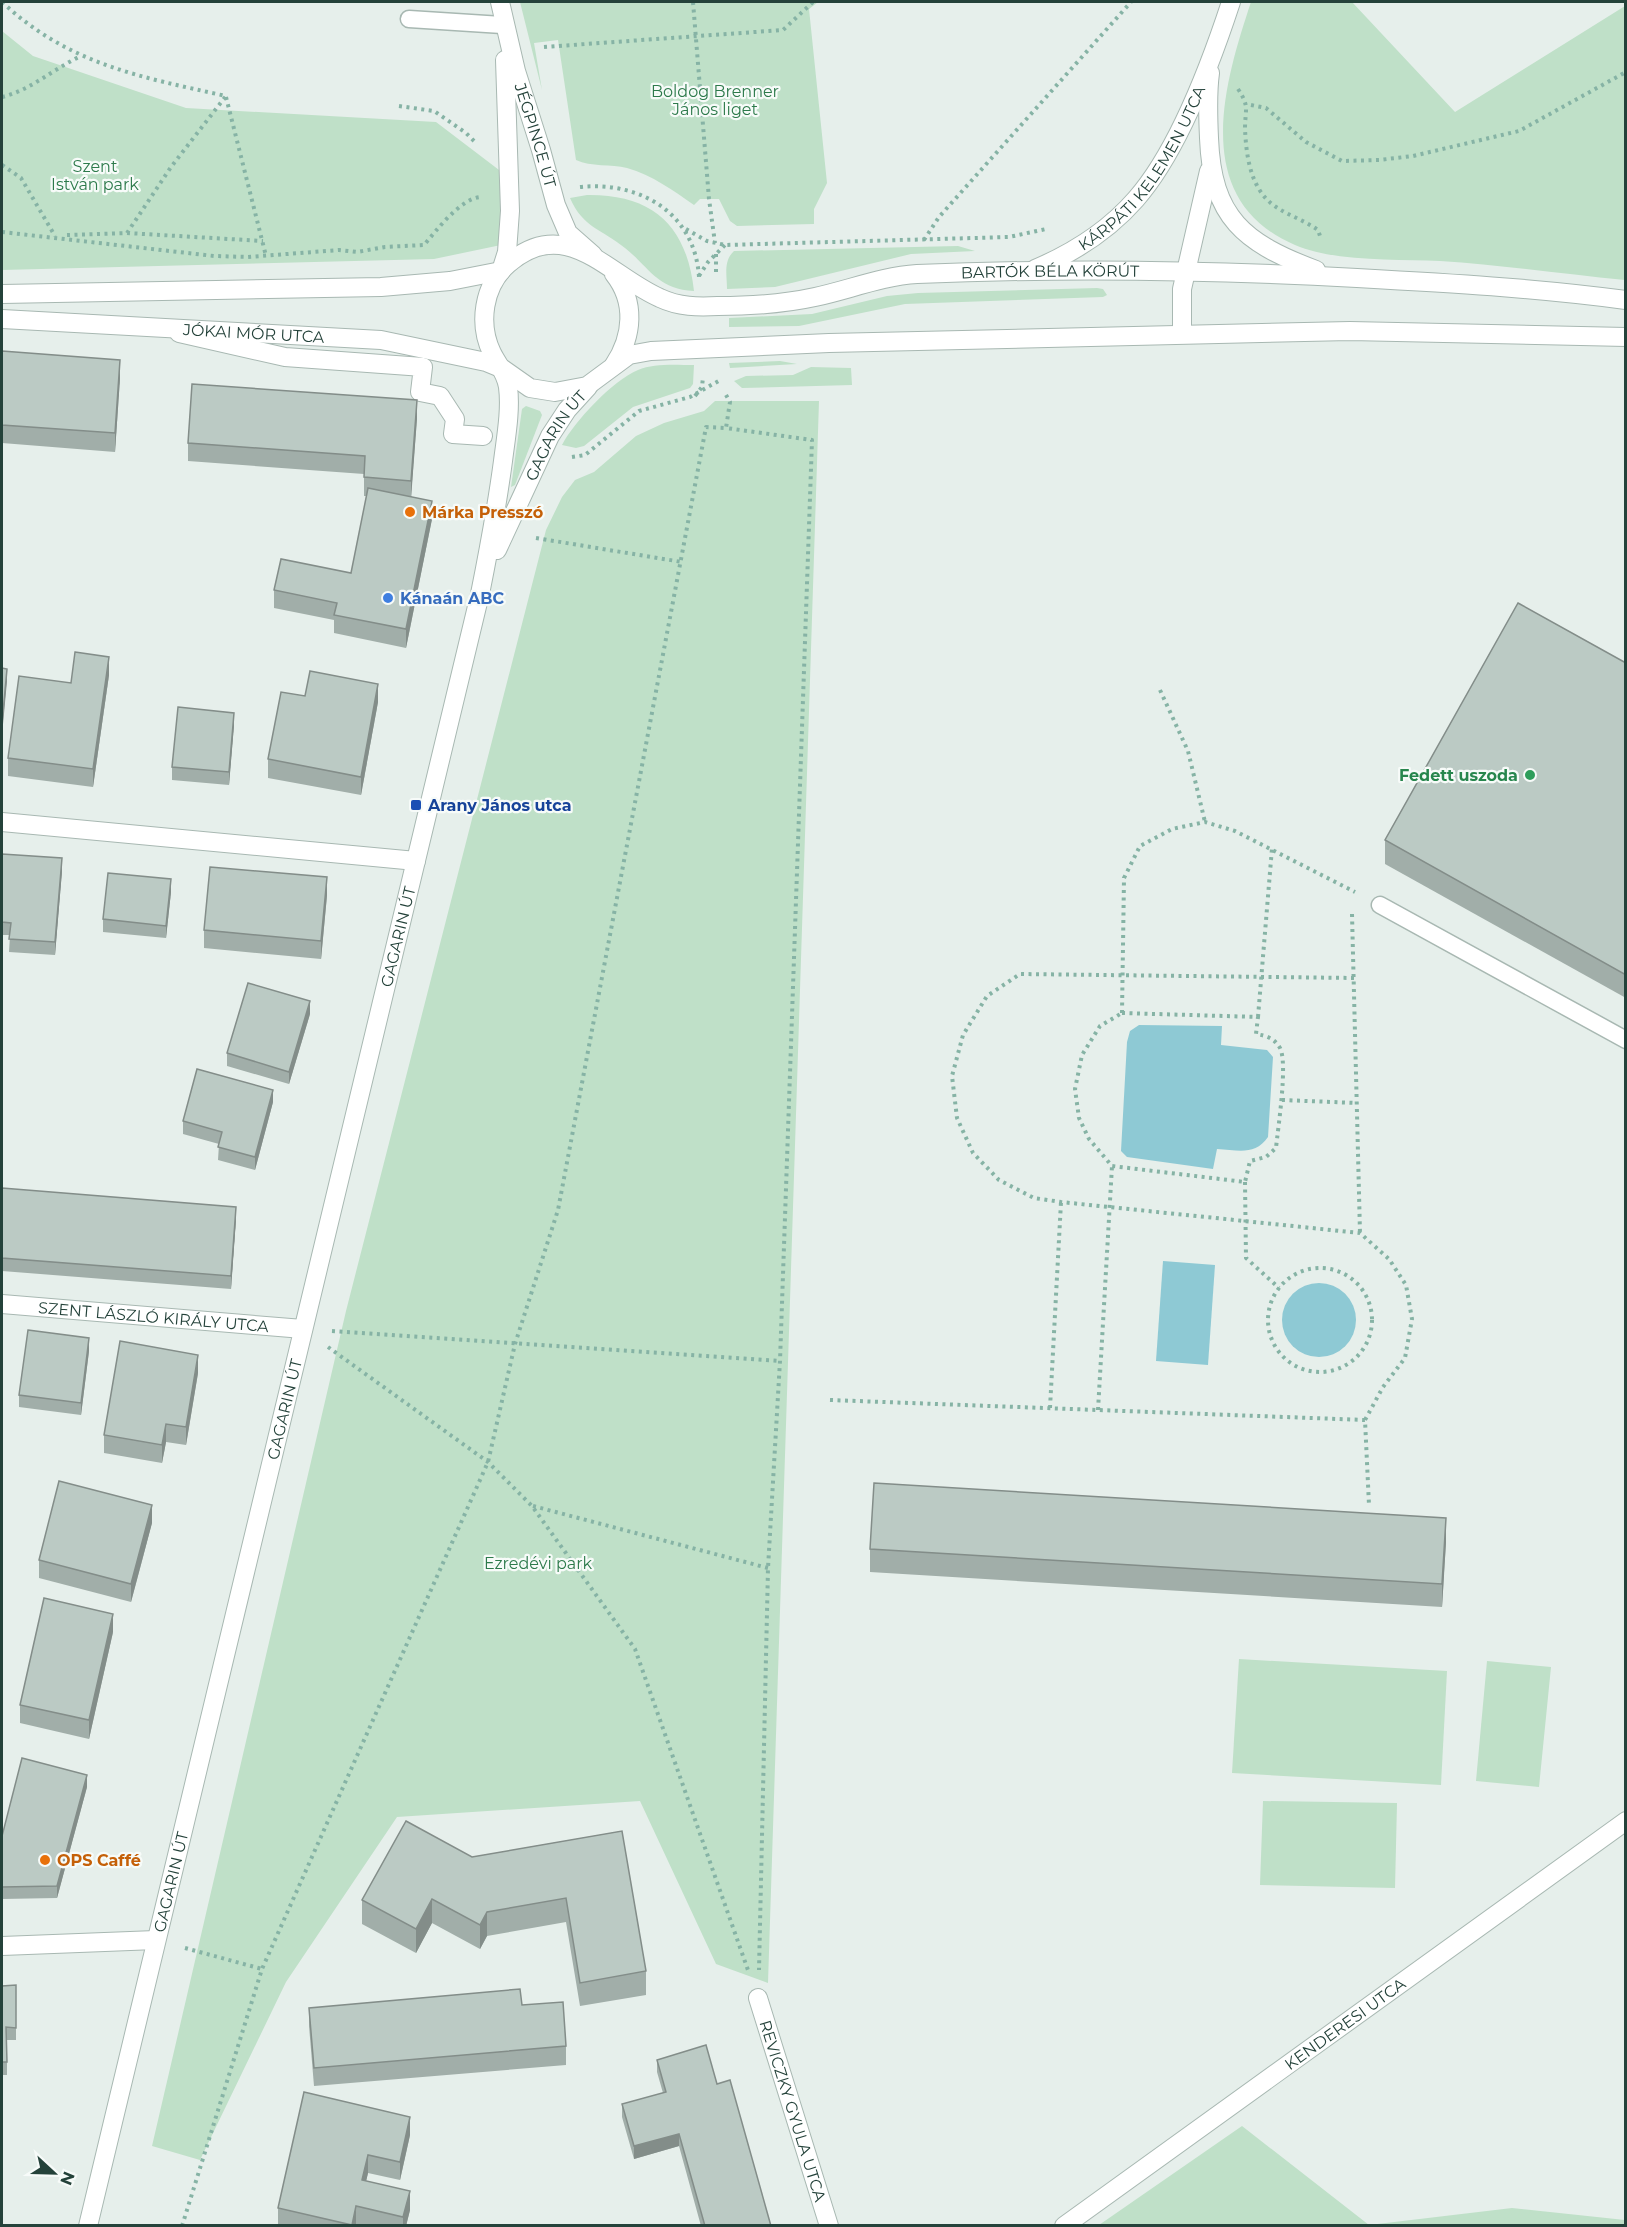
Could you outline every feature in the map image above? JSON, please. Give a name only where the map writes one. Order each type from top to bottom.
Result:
[{"type":"street","name":"JÉGPINCE ÚT","points":[[500,2],[510,177],[507,252],[501,272]]},
{"type":"street","name":"JÉGPINCE ÚT","points":[[500,2],[516,71],[559,214],[568,233],[594,256]]},
{"type":"street","name":"KÁRPÁTI KELEMEN UTCA","points":[[1019,272],[1035,269],[1102,232],[1137,199],[1169,149],[1212,60],[1231,2]]},
{"type":"street","name":"KÁRPÁTI KELEMEN UTCA","points":[[1182,334],[1181,303],[1186,270],[1210,166],[1208,100],[1212,60]]},
{"type":"street","name":"KÁRPÁTI KELEMEN UTCA","points":[[1210,166],[1222,205],[1255,241],[1295,262],[1338,277]]},
{"type":"street","name":"BARTÓK BÉLA KÖRÚT","points":[[501,272],[521,255],[541,247],[572,247],[594,256],[613,272],[658,298],[693,307],[788,302],[911,274],[1186,270],[1504,287],[1626,300]]},
{"type":"street","points":[[2,294],[381,287],[450,281],[501,272]]},
{"type":"street","name":"GAGARIN ÚT","points":[[88,2226],[480,594],[493,530],[507,424],[508,387],[503,369],[491,351],[484,321],[486,298],[501,272]]},
{"type":"street","points":[[613,272],[626,294],[630,319],[626,344],[614,366]]},
{"type":"street","name":"JÓKAI MÓR UTCA","points":[[2,320],[381,340],[451,353],[503,369]]},
{"type":"street","points":[[145,327],[285,357],[423,367],[420,392],[440,396],[455,419],[453,434],[483,436]]},
{"type":"street","points":[[503,369],[520,382],[550,392],[579,389],[595,381],[629,355],[661,350],[1350,331],[1626,337]]},
{"type":"street","name":"GAGARIN ÚT","points":[[480,594],[504,532],[550,436],[579,395],[595,381]]},
{"type":"street","points":[[2,822],[416,861]]},
{"type":"street","name":"SZENT LÁSZLÓ KIRÁLY UTCA","points":[[2,1304],[303,1329]]},
{"type":"street","name":"KENDERESI UTCA","points":[[1064,2226],[1626,1821]]},
{"type":"street","points":[[2,1946],[156,1940]]},
{"type":"street","name":"REVICZKY GYULA UTCA","points":[[758,1998],[829,2226]]},
{"type":"lane","points":[[409,18],[502,25]]},
{"type":"lane","points":[[1380,904],[1626,1040]]},
{"type":"path","points":[[2,2],[24,23],[64,49],[138,77],[226,96]]},
{"type":"path","points":[[693,2],[709,199],[715,243]]},
{"type":"path","points":[[544,47],[783,30],[813,2]]},
{"type":"path","points":[[924,240],[939,217],[1131,2]]},
{"type":"path","points":[[2,97],[22,92],[60,65],[81,55]]},
{"type":"path","points":[[1251,105],[1266,108],[1306,142],[1342,161],[1380,160],[1413,156],[1519,131],[1626,72]]},
{"type":"path","points":[[1238,88],[1247,104],[1245,125],[1248,159],[1263,196],[1289,216],[1318,230],[1321,245]]},
{"type":"path","points":[[127,233],[171,167],[226,96]]},
{"type":"path","points":[[226,96],[266,256]]},
{"type":"path","points":[[399,106],[434,111],[466,133],[510,177]]},
{"type":"path","points":[[2,165],[21,178],[55,236]]},
{"type":"path","points":[[700,284],[698,258],[683,227],[696,236],[725,245],[1009,237],[1048,228]]},
{"type":"path","points":[[2,232],[55,236],[214,256],[266,256],[339,250],[368,251],[385,247],[424,245]]},
{"type":"path","points":[[55,236],[127,233],[263,242]]},
{"type":"path","points":[[699,277],[716,253],[725,245]]},
{"type":"path","points":[[716,253],[716,281]]},
{"type":"path","points":[[694,396],[702,387],[702,373]]},
{"type":"path","points":[[585,455],[639,411],[694,396],[721,380]]},
{"type":"path","points":[[726,395],[730,402],[726,428]]},
{"type":"path","points":[[182,2226],[262,1969],[488,1462],[515,1344],[558,1210],[706,427],[812,440],[780,1361],[768,1568],[758,1998]]},
{"type":"path","points":[[536,538],[682,562]]},
{"type":"path","points":[[1160,690],[1188,751],[1205,822]]},
{"type":"path","points":[[1122,1013],[1124,878],[1140,846],[1172,829],[1205,822],[1235,831],[1380,904]]},
{"type":"path","points":[[1272,848],[1256,1034],[1272,1037],[1281,1050],[1282,1100],[1276,1148],[1266,1157],[1250,1161],[1245,1182],[1244,1222],[1245,1258],[1279,1288]]},
{"type":"path","points":[[1351,890],[1351,901]]},
{"type":"path","points":[[1352,912],[1360,1233]]},
{"type":"path","points":[[1354,978],[1020,974],[987,996],[963,1035],[952,1076],[957,1118],[973,1153],[999,1180],[1034,1198],[1108,1208],[1360,1233],[1389,1259],[1406,1285],[1412,1319],[1405,1358],[1383,1387],[1365,1420],[1369,1505]]},
{"type":"path","points":[[1245,1182],[1112,1166],[1089,1139],[1079,1118],[1075,1089],[1082,1055],[1100,1026],[1122,1013],[1258,1017]]},
{"type":"path","points":[[1282,1100],[1357,1103]]},
{"type":"path","points":[[1098,1410],[1112,1166]]},
{"type":"path","points":[[1050,1408],[1061,1202]]},
{"type":"path","points":[[1315,1269],[1339,1271],[1353,1280],[1364,1293],[1371,1308],[1372,1324],[1368,1340],[1359,1355],[1346,1366],[1329,1372],[1311,1372],[1294,1365],[1280,1354],[1271,1339],[1268,1321],[1271,1304],[1279,1288],[1291,1276],[1315,1269]]},
{"type":"path","points":[[303,1329],[780,1361]]},
{"type":"path","points":[[303,1329],[488,1462],[532,1506],[635,1649],[758,1998]]},
{"type":"path","points":[[830,1400],[1365,1420]]},
{"type":"path","points":[[532,1506],[768,1568]]},
{"type":"path","points":[[156,1940],[262,1969]]},
{"type":"green space","name":"Boldog Brenner János liget","points":[[520,2],[818,2],[809,9],[827,183],[814,209],[814,224],[737,226],[730,221],[719,199],[700,199],[694,205],[662,184],[636,171],[576,160],[558,40],[534,43],[542,90]]},
{"type":"green space","points":[[1251,2],[1352,2],[1455,112],[1625,6],[1625,280],[1440,261],[1347,257],[1295,245],[1262,225],[1240,200],[1228,170],[1223,138],[1225,104],[1231,69]]},
{"type":"green space","name":"Szent István park","points":[[2,31],[33,56],[186,108],[436,122],[503,173],[501,245],[434,259],[2,270]]},
{"type":"green space","points":[[587,195],[631,200],[663,218],[684,248],[694,291],[662,282],[625,248],[587,222],[570,198]]},
{"type":"green space","points":[[958,246],[975,251],[911,254],[775,287],[727,289],[727,264],[734,251]]},
{"type":"green space","points":[[1103,289],[1107,295],[1103,297],[905,304],[799,326],[729,327],[729,318],[812,314],[887,296],[918,293]]},
{"type":"green space","points":[[780,361],[797,364],[730,368],[729,363]]},
{"type":"green space","points":[[694,365],[693,384],[690,388],[633,407],[584,446],[576,448],[562,445],[575,425],[595,403],[628,375],[651,366]]},
{"type":"green space","points":[[811,367],[851,368],[852,385],[742,388],[734,381],[746,376],[793,375]]},
{"type":"green space","name":"Ezredévi park","points":[[715,401],[819,401],[768,1983],[716,1964],[640,1801],[397,1817],[286,1982],[200,2160],[152,2146],[346,1311],[546,530],[562,497],[575,480],[594,472],[636,436],[664,423],[704,411]]},
{"type":"green space","points":[[526,406],[540,411],[542,415],[515,485],[511,487],[522,409]]},
{"type":"green space","points":[[1239,1659],[1447,1671],[1441,1785],[1232,1773]]},
{"type":"green space","points":[[1487,1661],[1551,1667],[1539,1787],[1476,1781]]},
{"type":"green space","points":[[1263,1801],[1397,1803],[1395,1888],[1260,1885]]},
{"type":"green space","points":[[1242,2126],[1369,2225],[1099,2225]]},
{"type":"green space","points":[[1512,2208],[1625,2220],[1625,2225],[1369,2225]]},
{"type":"water","points":[[1139,1025],[1222,1026],[1221,1045],[1267,1050],[1273,1057],[1268,1137],[1263,1143],[1252,1149],[1239,1151],[1217,1149],[1213,1169],[1127,1157],[1121,1151],[1127,1042],[1130,1031]]},
{"type":"water","points":[[1163,1261],[1215,1265],[1208,1365],[1156,1361]]},
{"type":"water","points":[[1319,1283],[1340,1289],[1350,1299],[1356,1320],[1350,1341],[1340,1351],[1319,1357],[1298,1351],[1288,1341],[1282,1320],[1288,1299],[1298,1289]]},
{"type":"building","points":[[2,351],[120,360],[115,433],[2,425]]},
{"type":"building","points":[[192,384],[417,400],[411,481],[364,477],[365,456],[188,443]]},
{"type":"building","points":[[368,488],[432,501],[406,629],[334,615],[337,603],[274,590],[281,559],[351,573]]},
{"type":"building","name":"Fedett uszoda","points":[[1518,603],[1626,663],[1626,975],[1385,840]]},
{"type":"building","points":[[75,652],[109,657],[93,769],[8,758],[19,676],[71,683]]},
{"type":"building","points":[[2,668],[7,669],[2,723]]},
{"type":"building","points":[[310,671],[378,684],[361,777],[268,759],[281,692],[305,696]]},
{"type":"building","points":[[178,707],[234,713],[229,772],[172,767]]},
{"type":"building","points":[[2,854],[62,858],[55,942],[9,939],[11,923],[2,922]]},
{"type":"building","points":[[210,867],[327,877],[321,941],[204,930]]},
{"type":"building","points":[[108,873],[171,879],[166,926],[103,919]]},
{"type":"building","points":[[248,983],[310,1001],[289,1072],[227,1053]]},
{"type":"building","points":[[197,1069],[273,1090],[255,1157],[218,1147],[222,1132],[183,1121]]},
{"type":"building","points":[[2,1188],[236,1207],[231,1276],[2,1258]]},
{"type":"building","points":[[28,1330],[89,1338],[81,1403],[19,1395]]},
{"type":"building","points":[[120,1341],[198,1355],[186,1427],[166,1424],[162,1445],[104,1435]]},
{"type":"building","points":[[59,1481],[152,1505],[131,1584],[39,1560]]},
{"type":"building","points":[[874,1483],[1446,1518],[1442,1584],[870,1549]]},
{"type":"building","points":[[44,1598],[113,1614],[89,1720],[20,1705]]},
{"type":"building","points":[[22,1758],[87,1775],[57,1886],[2,1887],[2,1836]]},
{"type":"building","points":[[406,1821],[472,1857],[622,1831],[646,1971],[580,1983],[566,1898],[487,1912],[480,1925],[432,1899],[416,1929],[362,1900]]},
{"type":"building","points":[[16,1985],[16,2028],[6,2027],[7,2062],[2,2062],[2,1986]]},
{"type":"building","points":[[520,1989],[522,2005],[563,2002],[566,2046],[314,2068],[309,2008]]},
{"type":"building","points":[[706,2045],[717,2084],[730,2080],[771,2226],[705,2226],[679,2134],[634,2146],[622,2104],[666,2092],[657,2060]]},
{"type":"building","points":[[304,2092],[410,2117],[400,2162],[368,2155],[362,2180],[410,2191],[403,2217],[356,2206],[352,2225],[278,2208]]},
{"type":"place","name":"Márka Presszó","points":[[410,512]]},
{"type":"place","name":"Kánaán ABC","points":[[388,598]]},
{"type":"place","name":"Fedett uszoda","points":[[1530,775]]},
{"type":"place","name":"Arany János utca","points":[[416,805]]},
{"type":"place","name":"OPS Caffé","points":[[45,1860]]}]
